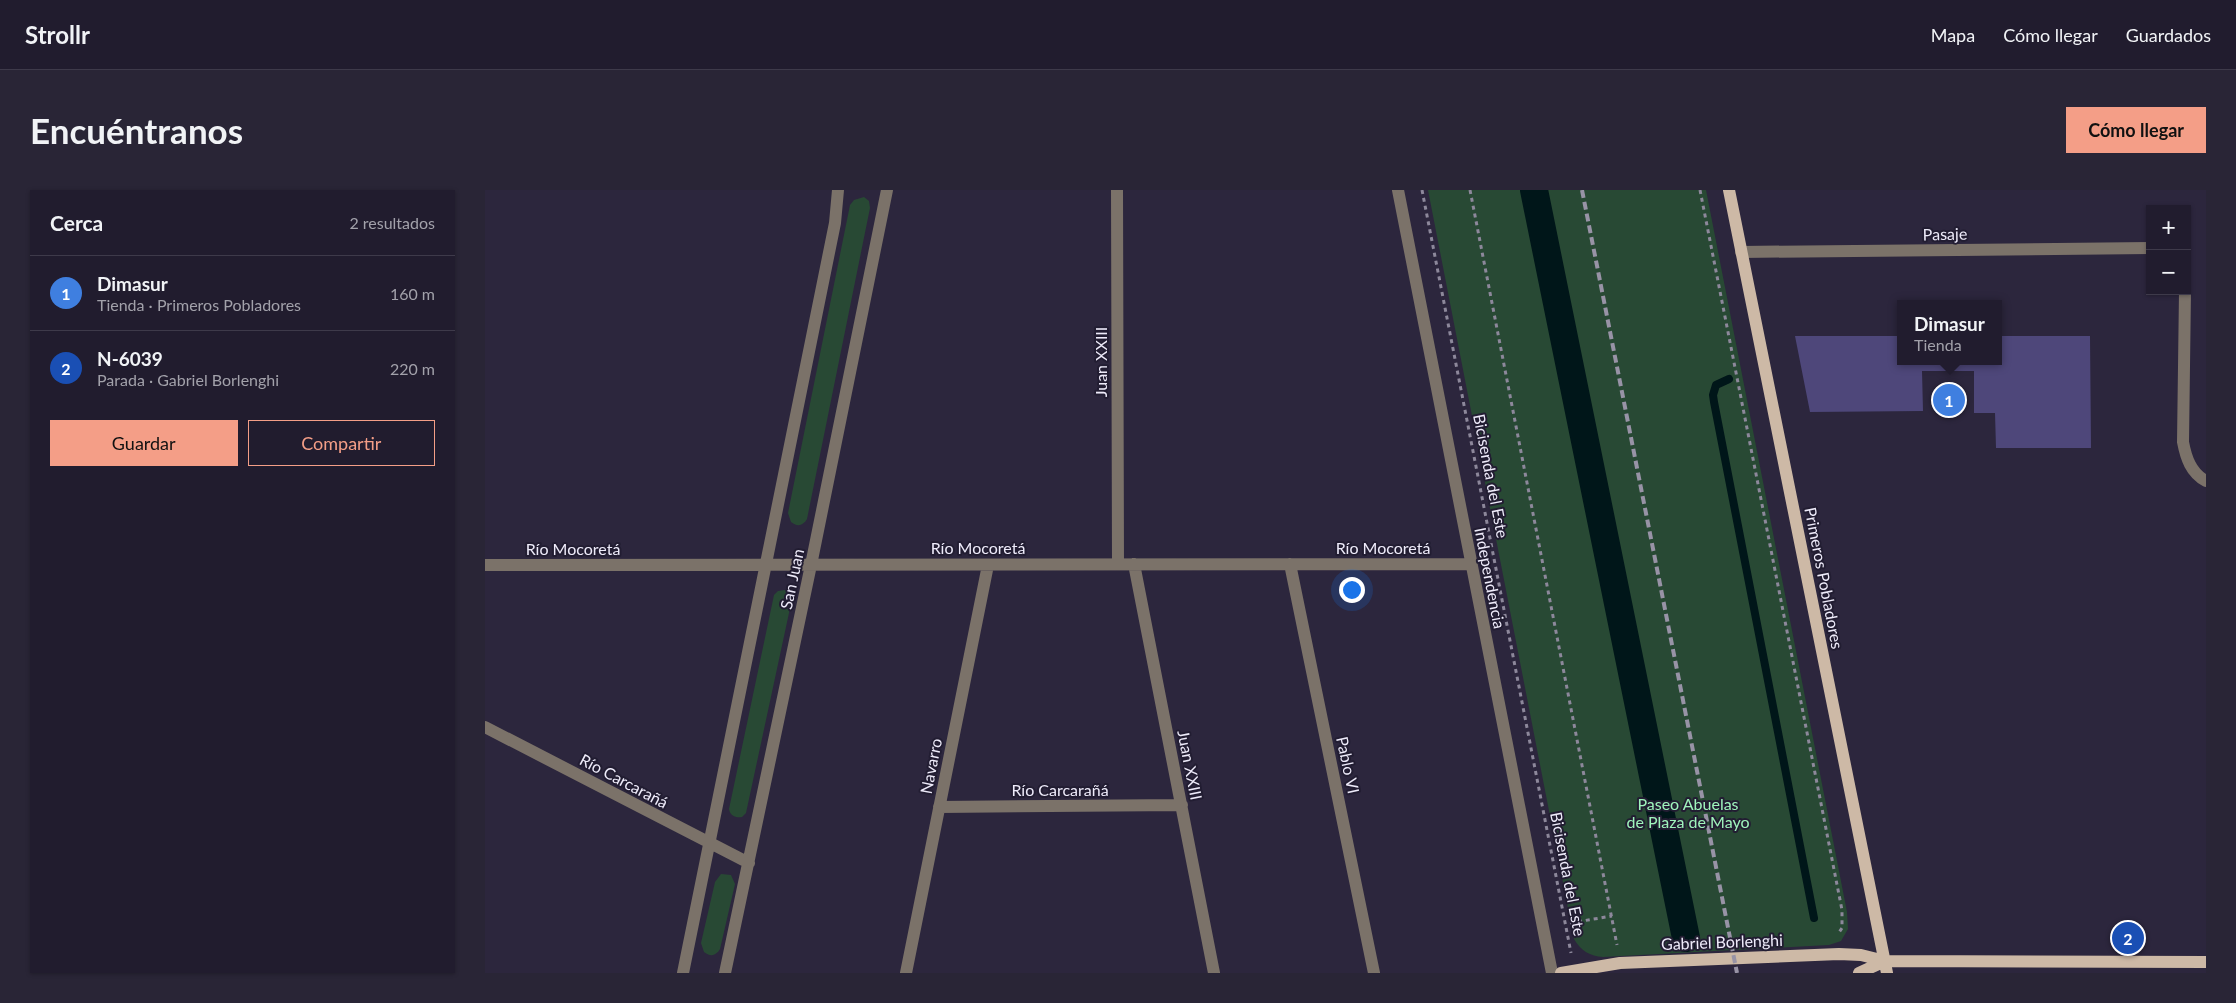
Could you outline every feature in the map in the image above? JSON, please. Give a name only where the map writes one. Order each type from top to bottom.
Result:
[{"type":"main road","name":"Primeros Pobladores","points":[[1729,190],[1886,967]]},
{"type":"main road","name":"Gabriel Borlenghi","points":[[1561,973],[1620,963],[1839,954],[1861,955],[1886,967]]},
{"type":"main road","name":"Gabriel Borlenghi","points":[[1859,973],[1886,967],[2206,962]]},
{"type":"street","name":"San Juan","points":[[683,973],[835,223],[838,190]]},
{"type":"street","name":"San Juan","points":[[725,973],[811,565],[887,190]]},
{"type":"street","name":"Juan XXIII","points":[[1117,190],[1117,564]]},
{"type":"street","name":"Independencia","points":[[1398,190],[1551,973]]},
{"type":"street","name":"Pasaje","points":[[1741,252],[2146,248]]},
{"type":"street","points":[[2185,295],[2183,442],[2186,457],[2193,469],[2200,478],[2206,481]]},
{"type":"street","name":"Navarro","points":[[906,973],[988,564]]},
{"type":"street","name":"Juan XXIII","points":[[1134,564],[1214,973]]},
{"type":"street","name":"Pablo VI","points":[[1290,564],[1374,973]]},
{"type":"street","name":"Río Mocoretá","points":[[485,565],[1471,564]]},
{"type":"street","name":"Río Carcarañá","points":[[485,727],[749,863]]},
{"type":"street","name":"Río Carcarañá","points":[[939,807],[1182,805]]},
{"type":"path","name":"Bicisenda del Este","points":[[1422,190],[1574,970]]},
{"type":"path","points":[[1470,190],[1618,948]]},
{"type":"path","points":[[1700,190],[1842,910],[1842,928],[1839,934],[1833,937]]},
{"type":"path","points":[[1570,923],[1612,916]]},
{"type":"green space","name":"Paseo Abuelas de Plaza de Mayo","points":[[1428,190],[1706,190],[1847,912],[1848,929],[1841,941],[1829,945],[1603,957],[1586,952],[1574,939]]},
{"type":"green space","points":[[864,197],[869,201],[870,208],[807,519],[802,524],[793,524],[788,513],[850,205],[854,200]]},
{"type":"green space","points":[[785,590],[790,593],[792,599],[746,813],[742,817],[736,817],[732,815],[729,809],[774,595],[778,591]]},
{"type":"green space","points":[[721,874],[731,875],[735,884],[720,949],[717,953],[711,955],[704,952],[701,943],[715,882]]},
{"type":"building","points":[[1795,336],[1897,336],[1897,365],[2002,365],[2002,336],[2090,336],[2091,448],[1996,448],[1995,413],[1974,413],[1974,371],[1922,371],[1923,411],[1810,412]]},
{"type":"waterway","points":[[1534,190],[1686,938]]},
{"type":"waterway","points":[[1729,379],[1716,385],[1713,395],[1714,402],[1814,918]]},
{"type":"railway","points":[[1582,190],[1737,973]]},
{"type":"place","name":"Dimasur","points":[[1949,400]]},
{"type":"place","name":"N-6039","points":[[2128,938]]}]
